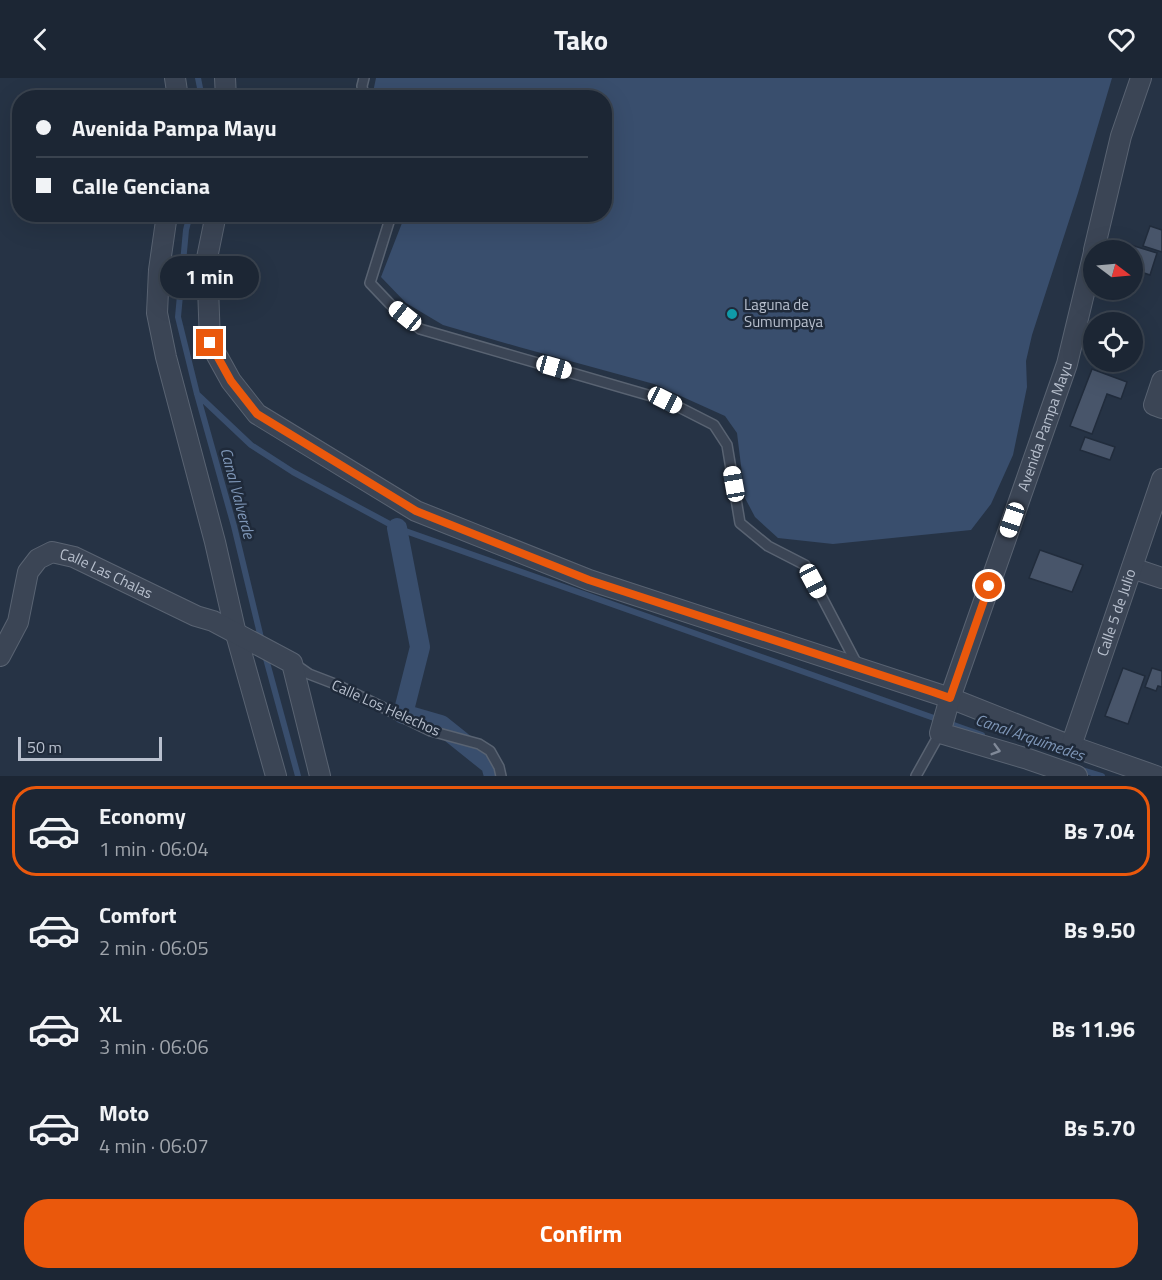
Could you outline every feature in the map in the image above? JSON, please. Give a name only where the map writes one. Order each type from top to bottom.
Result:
[{"type":"street","name":"Avenida Pampa Mayu","points":[[1097,240],[1121,136],[1141,78]]},
{"type":"street","points":[[166,222],[159,270],[157,313],[165,357],[215,542],[236,634],[276,776]]},
{"type":"street","points":[[214,222],[207,258],[210,343],[231,381],[257,414],[416,511],[589,580],[860,668],[1028,759],[1077,776]]},
{"type":"street","name":"Avenida Pampa Mayu","points":[[946,714],[1067,364],[1083,297]]},
{"type":"street","points":[[1158,407],[1162,381]]},
{"type":"street","name":"Calle 5 de Julio","points":[[1071,746],[1162,479]]},
{"type":"street","name":"Calle Las Chalas","points":[[0,656],[18,622],[28,572],[38,559],[52,552],[74,557],[196,616],[213,621],[236,634]]},
{"type":"street","points":[[1132,568],[1162,578]]},
{"type":"street","points":[[236,634],[292,663],[320,776]]},
{"type":"street","points":[[946,714],[1071,746],[1156,776]]},
{"type":"lane","points":[[388,222],[370,283],[390,304],[420,329],[665,400],[714,424],[727,446],[740,523],[768,546],[804,565],[860,668]]},
{"type":"lane","name":"Calle Los Helechos","points":[[292,663],[309,674],[431,731],[479,744],[490,751],[501,776]]},
{"type":"lane","points":[[916,776],[946,714]]},
{"type":"water","name":"Laguna de Sumumpaya","points":[[376,78],[1112,78],[1032,335],[1026,361],[1027,387],[1013,455],[991,504],[971,530],[833,544],[778,538],[755,517],[745,498],[737,433],[725,416],[654,384],[443,325],[406,303],[381,277],[402,222],[612,222],[612,90],[373,90]]},
{"type":"building","points":[[1150,226],[1162,230],[1162,252],[1143,246]]},
{"type":"building","points":[[1143,249],[1157,253],[1150,275],[1143,273]]},
{"type":"building","points":[[1091,372],[1100,372],[1127,382],[1121,399],[1107,394],[1092,434],[1070,426]]},
{"type":"building","points":[[1085,437],[1115,447],[1110,460],[1080,450]]},
{"type":"building","points":[[1040,550],[1083,565],[1072,592],[1029,578]]},
{"type":"building","points":[[1123,668],[1145,676],[1128,724],[1105,716]]},
{"type":"building","points":[[1152,668],[1162,671],[1162,687],[1158,686],[1156,691],[1145,687]]},
{"type":"waterway","name":"Canal Valverde","points":[[198,78],[200,90]]},
{"type":"waterway","name":"Canal Valverde","points":[[188,222],[178,317],[234,526],[262,642]]},
{"type":"waterway","name":"Canal Arquímedes","points":[[197,394],[251,445],[293,472],[397,528],[982,735]]},
{"type":"waterway","points":[[397,528],[420,647],[403,714],[441,725],[491,765],[494,776]]},
{"type":"waterway","name":"Canal Valverde","points":[[265,655],[298,776]]},
{"type":"waterway","name":"Canal Arquímedes","points":[[1079,769],[1102,776]]},
{"type":"place","name":"Laguna de Sumumpaya","points":[[732,314]]},
{"type":"route","points":[[210,343],[231,381],[257,414],[416,511],[589,580],[950,698],[989,586]]}]
